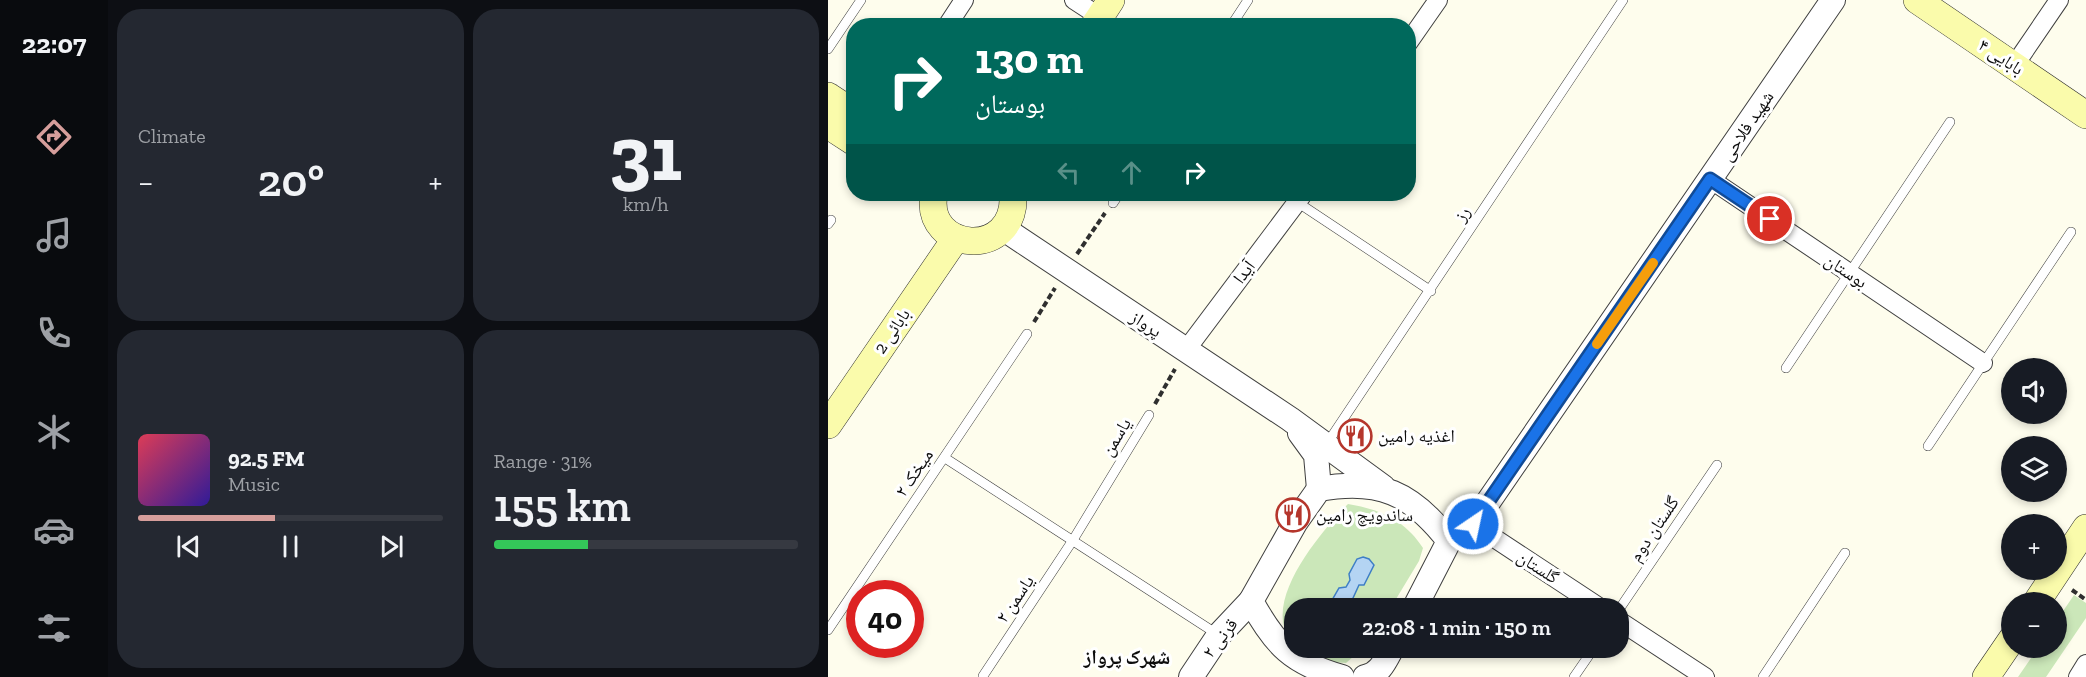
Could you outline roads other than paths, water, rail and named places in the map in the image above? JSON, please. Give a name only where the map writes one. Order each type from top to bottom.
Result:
[{"type":"main road","name":"بابایی ۴","points":[[1917,0],[2086,115]]},
{"type":"main road","points":[[828,96],[846,108]]},
{"type":"main road","points":[[828,125],[846,137]]},
{"type":"main road","points":[[933,201],[938,221],[956,238],[981,241],[993,237],[1004,229],[1014,201]]},
{"type":"main road","name":"بابائی 2","points":[[828,425],[956,238]]},
{"type":"main road","points":[[2043,592],[2086,528]]},
{"type":"main road","points":[[1986,677],[2001,655]]},
{"type":"street","points":[[952,18],[964,0]]},
{"type":"street","points":[[1074,0],[1102,14]]},
{"type":"street","points":[[1416,32],[1438,0]]},
{"type":"street","name":"شهید فلاحی","points":[[1449,541],[1473,524],[1833,0]]},
{"type":"street","points":[[2014,66],[2059,0]]},
{"type":"street","name":"بوستان","points":[[1710,179],[1983,363]]},
{"type":"street","name":"آیدا","points":[[1186,350],[1298,201]]},
{"type":"street","name":"پرواز","points":[[1004,229],[1290,418],[1391,493]]},
{"type":"street","name":"پرواز","points":[[1290,418],[1316,455],[1318,489]]},
{"type":"street","points":[[1318,489],[1340,485],[1374,486],[1429,515],[1449,541],[1420,598]]},
{"type":"street","name":"قرنی ۲","points":[[1191,677],[1219,635],[1251,601],[1295,523],[1318,489]]},
{"type":"street","name":"گلستان","points":[[1473,524],[1585,598]]},
{"type":"street","points":[[1251,601],[1264,625],[1287,653],[1322,671],[1342,677]]},
{"type":"street","points":[[1629,627],[1705,677]]},
{"type":"street","points":[[1371,676],[1384,658]]},
{"type":"street","points":[[2078,677],[2086,664]]},
{"type":"lane","points":[[849,18],[861,0]]},
{"type":"lane","points":[[1236,18],[1248,0]]},
{"type":"lane","name":"رز","points":[[1326,445],[1431,291],[1623,0]]},
{"type":"lane","points":[[828,49],[846,22]]},
{"type":"lane","points":[[1786,368],[1950,122]]},
{"type":"lane","points":[[1304,201],[1431,291]]},
{"type":"lane","points":[[1928,446],[2071,232]]},
{"type":"lane","name":"میخک ۲","points":[[828,630],[1027,334]]},
{"type":"lane","name":"یاسمن","points":[[1073,540],[1149,415]]},
{"type":"lane","points":[[945,458],[1219,635]]},
{"type":"lane","name":"گلستان دوم","points":[[1627,598],[1717,465]]},
{"type":"lane","name":"یاسمن ۲","points":[[983,676],[1073,540]]},
{"type":"lane","points":[[1763,677],[1845,553]]},
{"type":"lane","points":[[1574,677],[1587,658]]},
{"type":"water","points":[[1363,557],[1369,559],[1374,565],[1364,585],[1359,585],[1353,598],[1333,598],[1339,588],[1346,587],[1350,580],[1349,574],[1357,559]]},
{"type":"place","name":"اغذیه رامین","points":[[1355,436]]},
{"type":"place","name":"ساندویچ رامین","points":[[1293,515]]},
{"type":"district","name":"شهرک پرواز","points":[[1127,657]]}]
